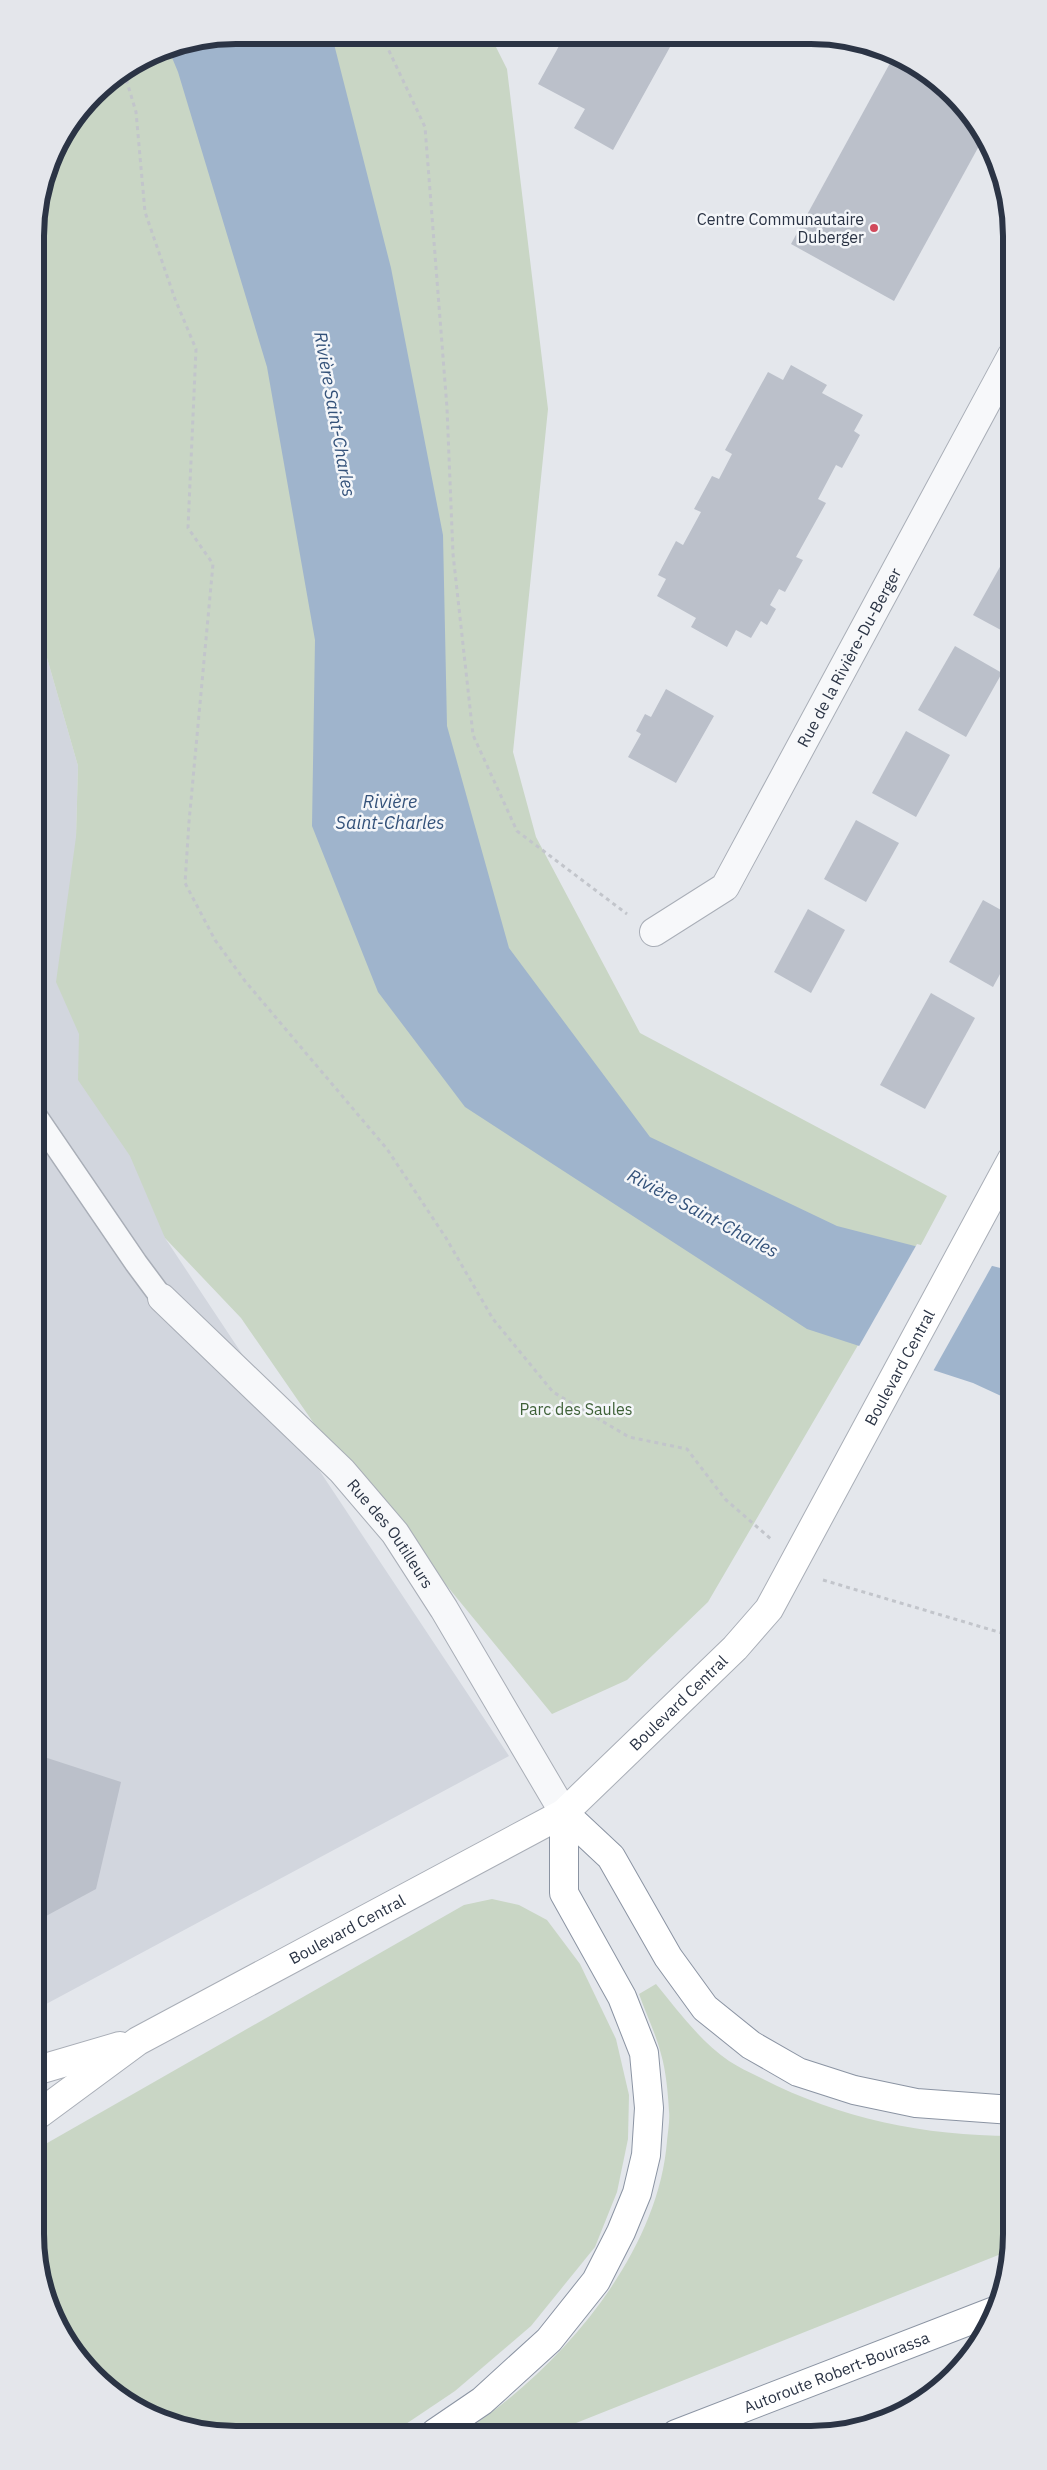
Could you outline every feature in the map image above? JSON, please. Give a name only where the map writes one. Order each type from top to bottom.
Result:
[{"type":"main road","name":"Boulevard Central","points":[[44,2110],[138,2041],[564,1813],[735,1648],[769,1609],[1003,1175]]},
{"type":"main road","points":[[564,1813],[611,1857],[668,1957],[705,2008],[751,2045],[798,2072],[854,2090],[916,2102],[1003,2109]]},
{"type":"main road","points":[[445,2426],[482,2401],[549,2340],[596,2281],[622,2232],[637,2193],[646,2155],[650,2108],[644,2053],[622,1996],[564,1893],[564,1813]]},
{"type":"main road","name":"Boulevard Central","points":[[44,2068],[138,2041]]},
{"type":"main road","name":"Autoroute Robert-Bourassa","points":[[697,2426],[985,2314]]},
{"type":"street","name":"Rue de la Rivière-Du-Berger","points":[[654,932],[725,887],[1003,372]]},
{"type":"street","name":"Rue des Outilleurs","points":[[162,1298],[342,1471],[396,1533],[444,1609],[564,1813]]},
{"type":"lane","points":[[44,1128],[162,1298]]},
{"type":"path","points":[[386,44],[425,127],[447,408],[453,554],[473,735],[517,831],[604,898],[654,932]]},
{"type":"path","points":[[126,78],[136,112],[145,212],[175,300],[196,348],[188,528],[213,564],[185,883],[215,940],[245,981],[386,1149],[446,1238],[493,1319],[553,1392],[629,1437],[687,1449],[725,1499],[772,1539]]},
{"type":"path","points":[[819,1578],[1003,1633]]},
{"type":"shaded area","points":[[44,647],[78,766],[76,837],[165,1238],[509,1756],[44,2005]]},
{"type":"green space","points":[[320,44],[494,44],[507,69],[548,409],[513,752],[536,837],[640,1033],[947,1196],[915,1256],[833,1236],[644,1144],[501,951],[437,728]]},
{"type":"green space","name":"Parc des Saules","points":[[183,51],[279,368],[328,655],[323,824],[861,1340],[708,1602],[627,1680],[552,1714],[315,1425],[241,1318],[165,1238],[130,1156],[78,1080],[79,1034],[56,982],[76,837],[78,766],[44,647],[45,211],[50,186],[58,162],[69,140],[91,109],[109,91],[140,69],[162,58]]},
{"type":"green space","points":[[492,1899],[519,1905],[547,1920],[580,1964],[616,2039],[629,2095],[628,2139],[617,2192],[595,2247],[531,2326],[455,2391],[403,2426],[211,2425],[186,2420],[162,2412],[140,2401],[119,2387],[91,2361],[76,2341],[58,2308],[50,2284],[44,2247],[44,2145],[464,1905]]},
{"type":"green space","points":[[656,1984],[690,2025],[718,2053],[740,2067],[819,2104],[850,2114],[914,2128],[946,2133],[1003,2136],[1002,2253],[569,2426],[472,2426],[498,2408],[533,2378],[566,2344],[597,2308],[623,2268],[645,2227],[660,2184],[669,2118],[663,2061],[639,1994]]},
{"type":"water","name":"Rivière Saint-Charles","points":[[223,44],[334,44],[391,268],[443,535],[447,726],[509,948],[650,1137],[837,1226],[1003,1269],[1003,1397],[973,1383],[807,1329],[465,1107],[378,992],[312,826],[315,640],[267,367],[178,72],[171,55],[198,47]]},
{"type":"pier","points":[[917,1244],[993,1264],[932,1373],[858,1348]]},
{"type":"building","points":[[560,44],[672,44],[613,150],[574,128],[585,109],[538,84]]},
{"type":"building","points":[[891,61],[907,69],[938,91],[956,109],[978,140],[980,144],[894,301],[791,244]]},
{"type":"building","points":[[791,365],[827,385],[822,393],[863,415],[854,431],[860,435],[842,468],[836,465],[818,499],[826,503],[796,557],[803,560],[785,592],[779,589],[770,605],[776,609],[767,625],[761,621],[751,638],[736,630],[727,647],[691,627],[696,618],[657,596],[666,579],[658,575],[676,541],[683,545],[701,512],[694,509],[712,476],[719,479],[732,454],[725,450],[768,372],[783,380]]},
{"type":"building","points":[[1003,561],[1003,631],[973,615]]},
{"type":"building","points":[[955,646],[1002,673],[966,737],[918,710]]},
{"type":"building","points":[[666,689],[714,716],[676,783],[628,757],[641,734],[636,731],[645,714],[651,717]]},
{"type":"building","points":[[906,731],[950,755],[916,817],[872,793]]},
{"type":"building","points":[[856,820],[899,843],[866,902],[824,879]]},
{"type":"building","points":[[983,900],[1003,911],[1003,969],[993,987],[949,962]]},
{"type":"building","points":[[808,909],[845,930],[811,993],[774,972]]},
{"type":"building","points":[[931,993],[975,1018],[925,1109],[880,1085]]},
{"type":"building","points":[[44,1757],[121,1782],[96,1889],[44,1917]]},
{"type":"place","name":"Centre Communautaire Duberger","points":[[874,228]]}]
